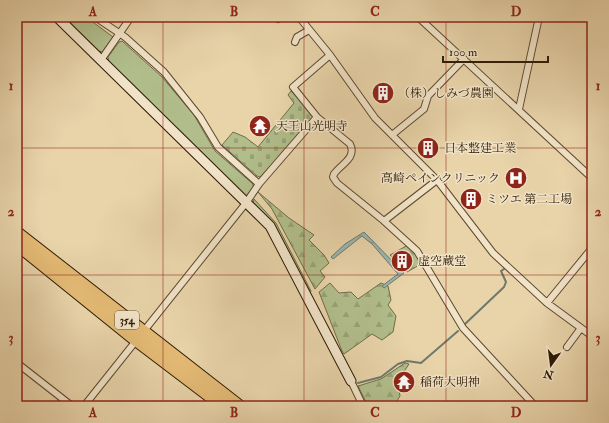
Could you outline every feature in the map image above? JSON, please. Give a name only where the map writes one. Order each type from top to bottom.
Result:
[{"type":"highway","name":"354","points":[[17,232],[223,406]]},
{"type":"highway","name":"354","points":[[17,244],[140,336],[239,406]]},
{"type":"street","points":[[57,17],[270,226],[364,406]]},
{"type":"street","points":[[95,17],[119,35],[125,37],[164,72],[200,117],[218,148],[259,184]]},
{"type":"street","points":[[101,60],[131,17]]},
{"type":"street","points":[[418,17],[592,178]]},
{"type":"street","points":[[519,109],[539,17]]},
{"type":"street","points":[[303,18],[309,30],[330,55],[375,118],[437,180],[493,253],[547,303],[590,335],[592,326]]},
{"type":"street","points":[[295,42],[297,37],[309,30]]},
{"type":"street","points":[[330,55],[293,87],[317,117],[350,144],[352,149],[350,158],[334,174],[335,180],[384,221],[417,252],[463,328],[536,406]]},
{"type":"street","points":[[392,135],[424,109],[428,96],[464,59]]},
{"type":"street","points":[[84,406],[246,203],[259,184],[317,117]]},
{"type":"street","points":[[384,221],[437,180]]},
{"type":"street","points":[[547,303],[592,248]]},
{"type":"street","points":[[567,347],[581,328]]},
{"type":"street","points":[[17,363],[72,406]]},
{"type":"green space","points":[[64,17],[86,17],[113,37],[102,52],[99,51]]},
{"type":"green space","points":[[122,41],[162,77],[194,115],[215,151],[253,184],[253,187],[246,196],[242,195],[109,63],[108,57],[119,42]]},
{"type":"green space","points":[[291,91],[313,114],[313,117],[288,148],[260,177],[257,176],[222,145],[233,132],[245,137],[258,147],[294,103],[288,95]]},
{"type":"green space","points":[[258,192],[289,218],[314,235],[309,240],[324,255],[329,263],[320,271],[325,277],[315,289],[272,209]]},
{"type":"green space","points":[[254,199],[276,223],[311,291],[309,295],[253,204]]},
{"type":"green space","points":[[408,245],[423,263],[407,272],[390,255]]},
{"type":"green space","points":[[330,283],[339,293],[351,292],[358,299],[381,283],[388,286],[391,300],[388,305],[396,316],[393,332],[382,340],[372,334],[344,354],[319,292]]},
{"type":"green space","points":[[405,363],[409,364],[395,385],[399,390],[400,396],[397,401],[397,406],[368,406],[358,386],[381,379]]},
{"type":"water","points":[[364,232],[404,273],[384,288],[382,286],[398,274],[372,244],[362,236],[333,259],[331,257],[345,244]]},
{"type":"waterway","points":[[465,324],[504,287],[506,282],[501,271],[504,269]]},
{"type":"waterway","points":[[358,383],[381,377],[398,364],[407,361],[421,363],[458,331]]},
{"type":"place","name":"（株）しみづ農園","points":[[383,93]]},
{"type":"place","name":"天王山光明寺","points":[[260,126]]},
{"type":"place","name":"日本整建工業","points":[[428,148]]},
{"type":"place","name":"高崎ペインクリニック","points":[[516,178]]},
{"type":"place","name":"ミツエ 第二工場","points":[[471,199]]},
{"type":"place","name":"虚空蔵堂","points":[[402,261]]},
{"type":"place","name":"稲荷大明神","points":[[404,382]]}]
